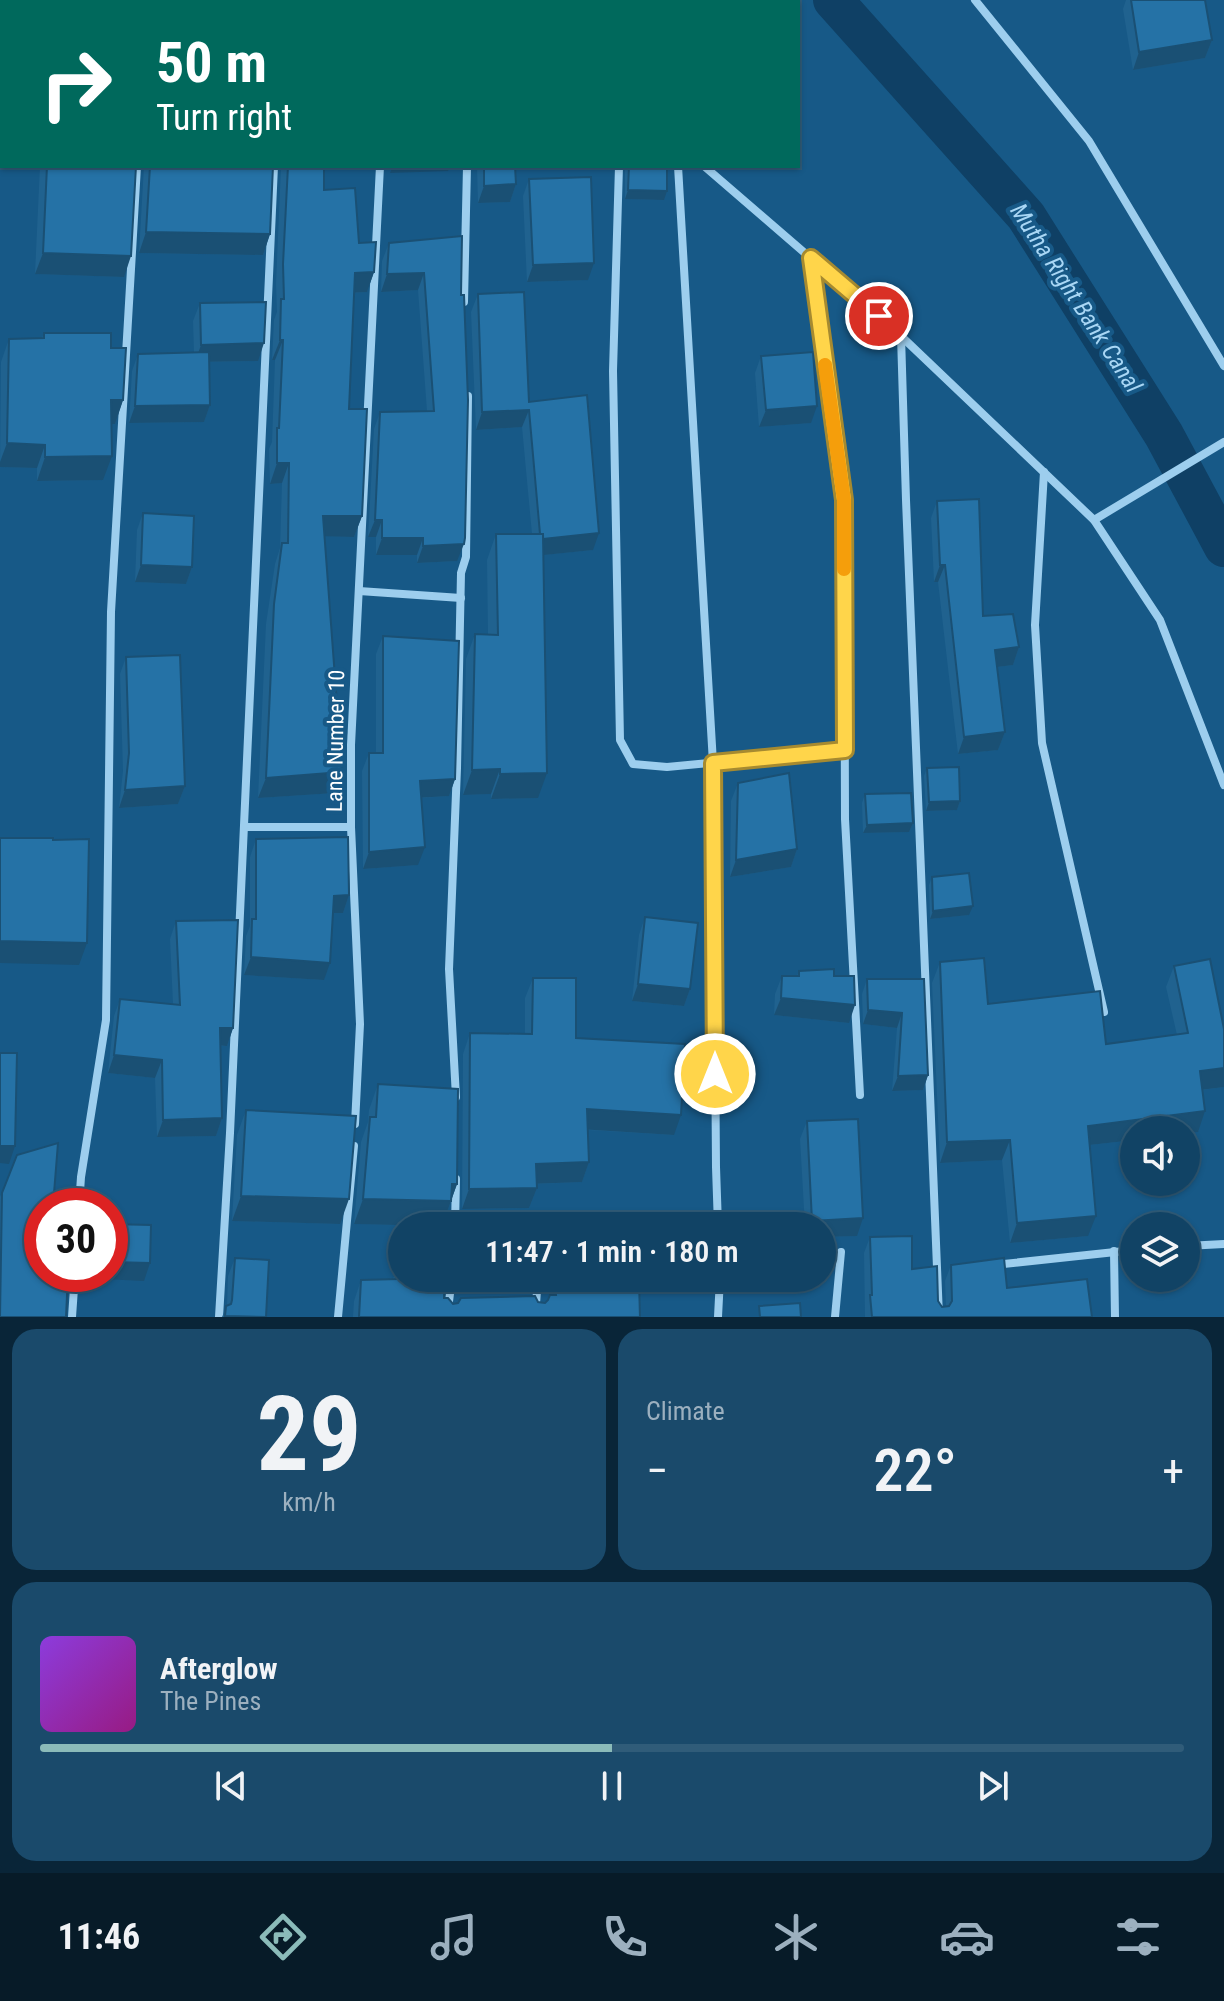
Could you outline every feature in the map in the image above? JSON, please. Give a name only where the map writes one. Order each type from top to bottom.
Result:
[{"type":"street","points":[[975,0],[1089,141],[1224,366]]},
{"type":"street","points":[[80,1188],[106,1020],[111,612],[137,168]]},
{"type":"street","points":[[219,1317],[274,168]]},
{"type":"street","name":"Lane Number 10","points":[[355,1126],[360,1024],[351,827],[351,745],[380,168]]},
{"type":"street","points":[[464,315],[467,168]]},
{"type":"street","points":[[619,168],[613,371],[620,740],[633,764],[667,767],[845,750]]},
{"type":"street","points":[[678,168],[713,763],[718,1212]]},
{"type":"street","points":[[706,168],[901,336],[1094,520],[1160,620],[1224,785]]},
{"type":"street","points":[[811,258],[844,500],[845,819],[860,1095]]},
{"type":"street","points":[[901,336],[939,1317]]},
{"type":"street","points":[[456,1109],[449,969],[461,573],[466,557],[467,388]]},
{"type":"street","points":[[1094,520],[1224,442]]},
{"type":"street","points":[[1044,472],[1035,625],[1042,743],[1104,1012]]},
{"type":"street","points":[[359,591],[461,598]]},
{"type":"street","points":[[244,827],[351,827]]},
{"type":"street","points":[[338,1317],[354,1142]]},
{"type":"street","points":[[455,1212],[456,1167]]},
{"type":"street","points":[[1200,1245],[1224,1244]]},
{"type":"street","points":[[1114,1251],[1115,1317]]},
{"type":"street","points":[[982,1266],[1120,1251]]},
{"type":"street","points":[[835,1317],[841,1252]]},
{"type":"street","points":[[937,1272],[952,1270]]},
{"type":"street","points":[[72,1317],[74,1292]]},
{"type":"street","points":[[447,1317],[450,1292]]},
{"type":"street","points":[[535,1317],[537,1292]]},
{"type":"street","points":[[718,1317],[719,1292]]},
{"type":"building","points":[[1131,0],[1205,0],[1212,40],[1139,52]]},
{"type":"building","points":[[47,168],[136,168],[131,256],[43,253]]},
{"type":"building","points":[[150,168],[273,168],[270,234],[146,232]]},
{"type":"building","points":[[288,168],[324,168],[324,190],[355,188],[359,243],[376,242],[374,272],[355,273],[349,409],[367,409],[362,516],[323,516],[342,772],[266,778],[274,604],[282,543],[288,543],[289,463],[277,463]]},
{"type":"building","points":[[484,168],[515,168],[516,184],[484,186]]},
{"type":"building","points":[[629,168],[667,168],[667,191],[628,190]]},
{"type":"building","points":[[591,177],[594,263],[533,265],[529,179]]},
{"type":"building","points":[[462,236],[461,295],[464,295],[468,400],[465,538],[464,544],[423,546],[423,538],[382,538],[382,520],[375,520],[380,412],[434,411],[424,273],[387,274],[389,243]]},
{"type":"building","points":[[524,292],[529,402],[587,395],[599,533],[543,539],[543,534],[540,534],[529,410],[482,412],[478,294]]},
{"type":"building","points":[[266,302],[264,343],[201,345],[200,303]]},
{"type":"building","points":[[44,333],[111,333],[111,348],[126,348],[123,400],[111,400],[112,456],[45,457],[45,445],[7,443],[9,339],[44,338]]},
{"type":"building","points":[[209,352],[210,405],[135,406],[138,354]]},
{"type":"building","points":[[813,352],[817,406],[766,410],[761,356]]},
{"type":"building","points":[[979,499],[983,616],[1013,614],[1019,647],[995,650],[1005,732],[964,737],[945,565],[940,565],[937,501]]},
{"type":"building","points":[[143,513],[194,516],[192,567],[141,565]]},
{"type":"building","points":[[496,534],[543,534],[547,773],[500,774],[500,769],[472,770],[475,634],[498,635]]},
{"type":"building","points":[[383,636],[459,641],[455,779],[420,781],[425,847],[369,852],[369,753],[383,753]]},
{"type":"building","points":[[180,655],[185,786],[125,790],[129,753],[126,657]]},
{"type":"building","points":[[959,767],[960,801],[929,802],[927,768]]},
{"type":"building","points":[[789,773],[797,849],[736,860],[738,783]]},
{"type":"building","points":[[911,793],[913,823],[867,825],[865,794]]},
{"type":"building","points":[[348,837],[349,895],[334,896],[330,963],[251,957],[252,919],[256,919],[256,839]]},
{"type":"building","points":[[0,838],[89,839],[87,943],[0,941]]},
{"type":"building","points":[[969,873],[973,906],[933,911],[932,877]]},
{"type":"building","points":[[645,917],[698,923],[690,989],[638,984]]},
{"type":"building","points":[[238,920],[233,1028],[220,1028],[222,1118],[163,1120],[162,1060],[114,1055],[120,999],[180,1005],[176,921]]},
{"type":"building","points":[[984,958],[988,1004],[1100,991],[1106,1044],[1188,1033],[1174,966],[1210,959],[1224,1029],[1224,1068],[1200,1071],[1205,1111],[1166,1116],[1120,1116],[1120,1122],[1088,1126],[1096,1216],[1017,1223],[1010,1140],[947,1142],[940,962]]},
{"type":"building","points":[[834,969],[834,976],[854,976],[855,1005],[781,998],[782,976],[799,976],[799,971]]},
{"type":"building","points":[[533,978],[576,978],[576,1038],[685,1044],[681,1115],[587,1109],[589,1162],[536,1164],[537,1188],[469,1189],[470,1033],[532,1034]]},
{"type":"building","points":[[867,979],[924,979],[928,1075],[898,1076],[902,1013],[868,1010]]},
{"type":"building","points":[[0,1053],[17,1053],[15,1146],[0,1146]]},
{"type":"building","points":[[378,1084],[458,1089],[457,1184],[452,1184],[451,1201],[363,1199],[370,1117],[376,1117]]},
{"type":"building","points":[[246,1110],[356,1116],[349,1199],[241,1196]]},
{"type":"building","points":[[858,1119],[863,1218],[836,1220],[836,1212],[812,1212],[807,1121]]},
{"type":"building","points":[[58,1143],[54,1188],[24,1188],[24,1292],[67,1292],[66,1317],[0,1317],[2,1193],[17,1155]]},
{"type":"building","points":[[128,1224],[151,1225],[150,1263],[128,1262]]},
{"type":"building","points":[[912,1236],[912,1269],[937,1266],[938,1301],[942,1307],[949,1306],[952,1301],[951,1265],[1004,1258],[1007,1288],[1087,1279],[1092,1317],[872,1317],[870,1237]]},
{"type":"building","points":[[235,1258],[269,1260],[266,1317],[225,1316],[226,1306],[232,1300]]},
{"type":"building","points":[[388,1279],[388,1292],[444,1292],[444,1298],[453,1304],[461,1298],[535,1296],[538,1302],[545,1303],[556,1292],[639,1292],[640,1317],[359,1317],[361,1280]]},
{"type":"building","points":[[800,1303],[801,1317],[760,1317],[759,1306]]},
{"type":"waterway","name":"Mutha Right Bank Canal","points":[[833,0],[1026,216],[1164,435],[1224,547]]},
{"type":"slow traffic","points":[[825,365],[844,500],[844,569]]},
{"type":"route","points":[[715,1074],[713,763],[845,750],[844,500],[811,258],[879,316]]}]
